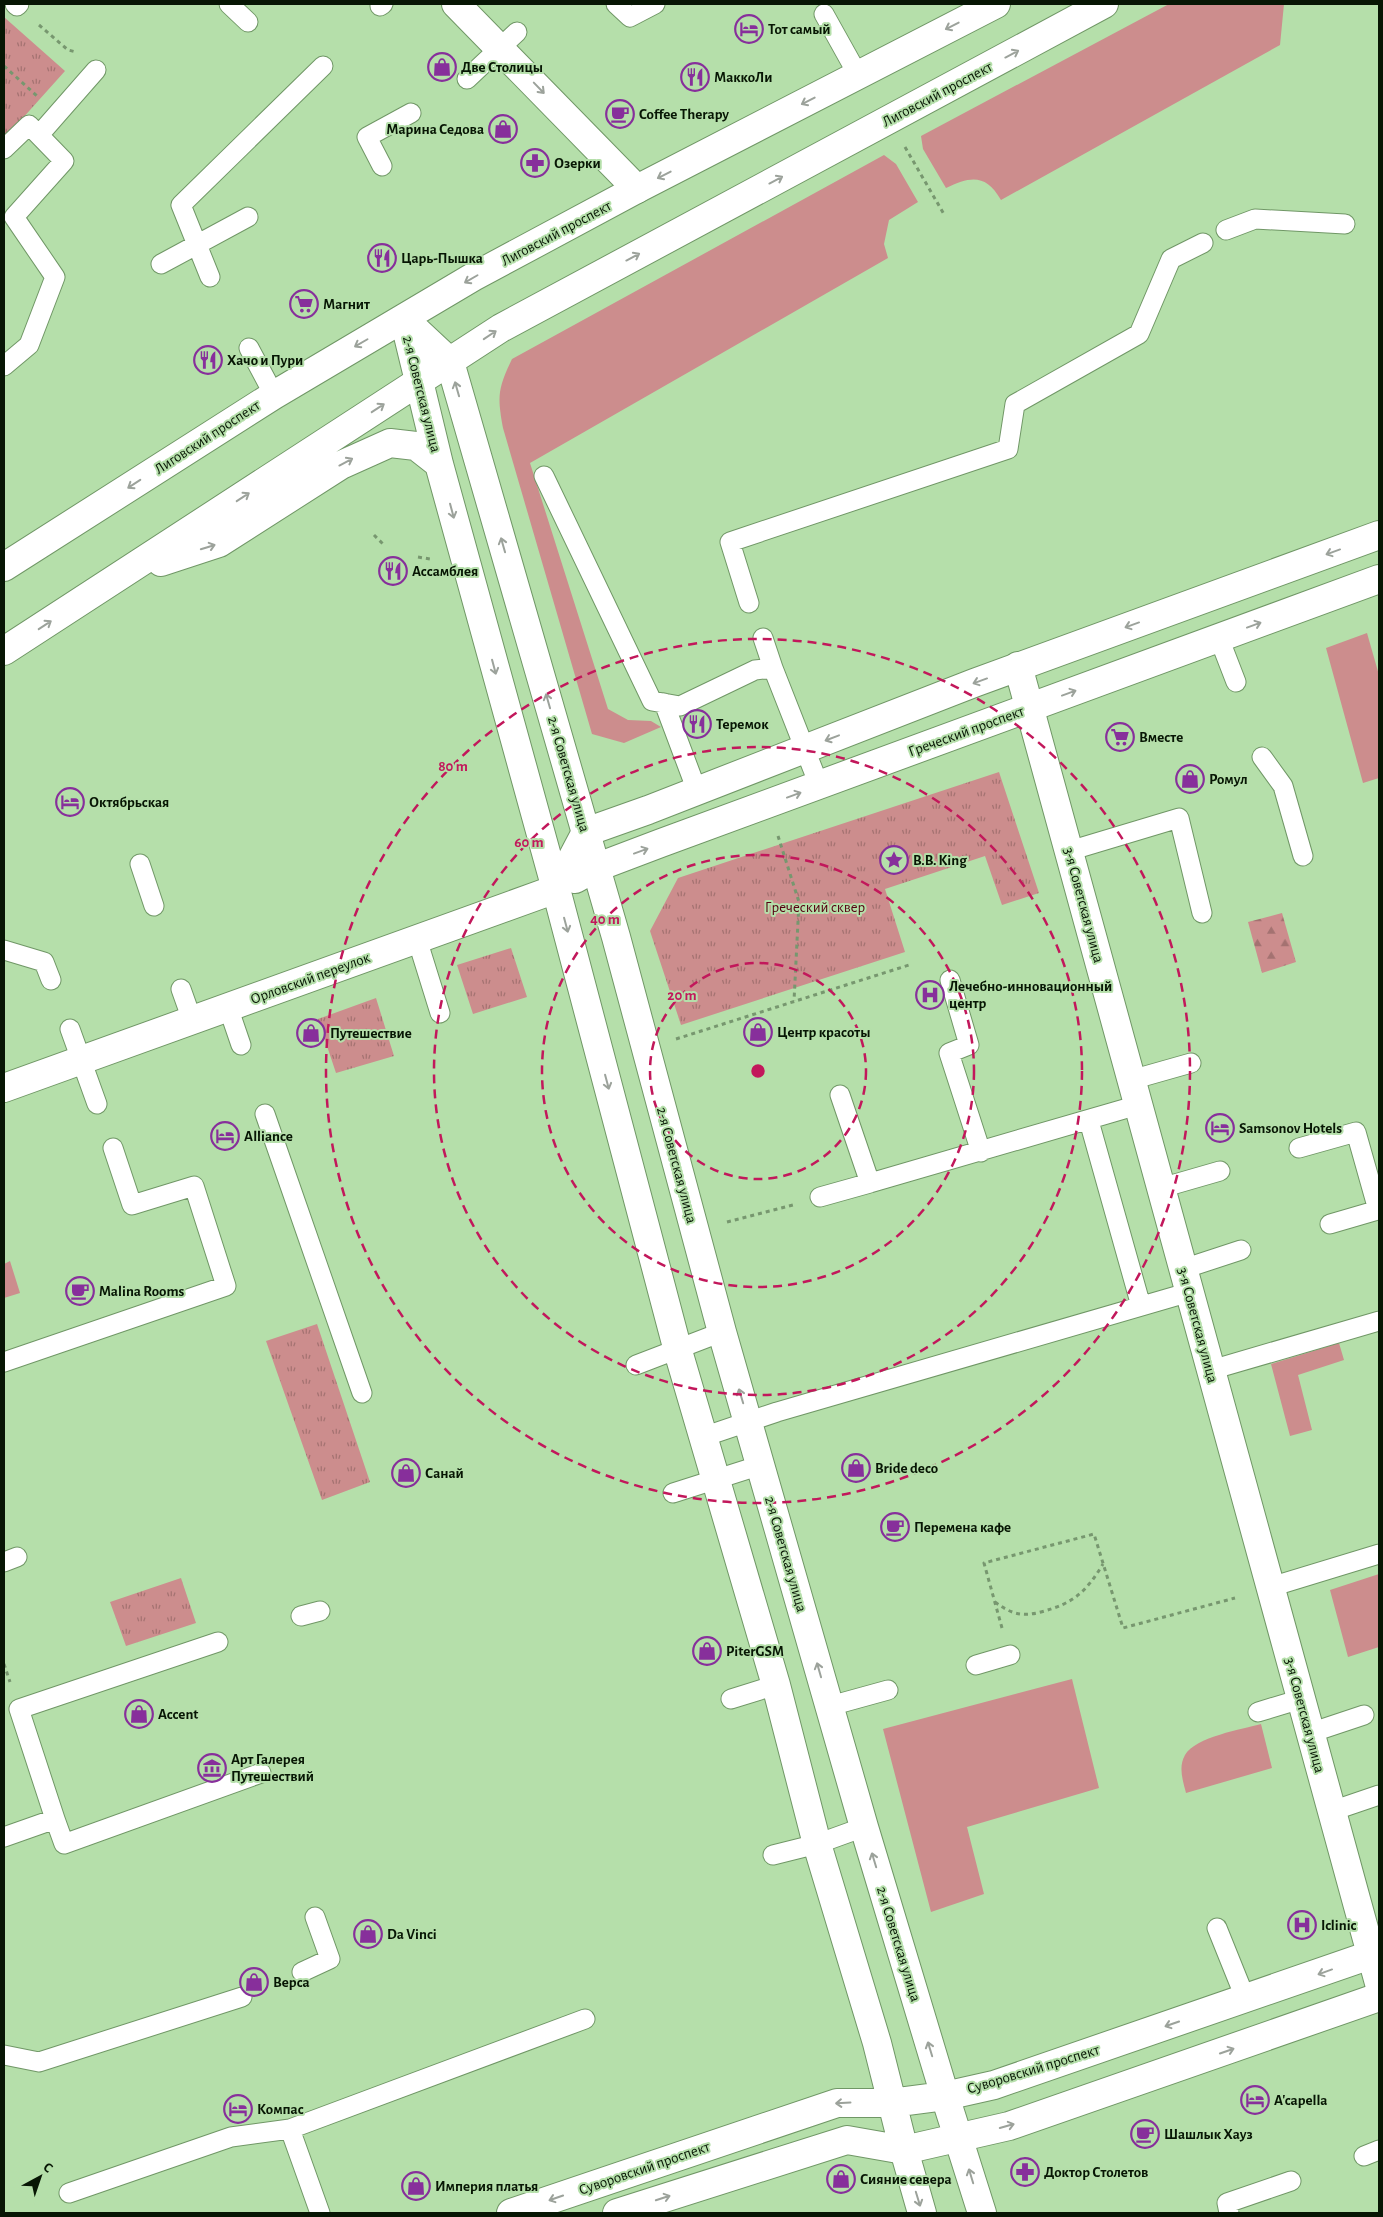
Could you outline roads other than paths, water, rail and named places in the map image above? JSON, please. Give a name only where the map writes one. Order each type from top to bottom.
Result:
[{"type":"main road","points":[[456,4],[508,40],[637,189]]},
{"type":"main road","name":"Лиговский проспект","points":[[6,562],[274,395],[473,277],[637,189],[996,4]]},
{"type":"main road","name":"Лиговский проспект","points":[[4,652],[500,328],[1104,4]]},
{"type":"main road","name":"2-я Советская улица","points":[[404,318],[450,362],[586,832],[722,1332],[864,1827],[982,2213]]},
{"type":"main road","name":"2-я Советская улица","points":[[404,318],[439,464],[556,889],[678,1351],[776,1685],[817,1844],[877,2044],[891,2103],[922,2213]]},
{"type":"main road","name":"Лиговский проспект","points":[[128,572],[219,544],[341,465],[390,443],[416,446],[439,464]]},
{"type":"main road","points":[[556,889],[586,832],[697,791],[1018,666],[1379,535]]},
{"type":"main road","name":"Греческий проспект","points":[[556,889],[595,868],[1219,638],[1377,585]]},
{"type":"main road","name":"3-я Советская улица","points":[[1018,666],[1310,1733],[1375,1954],[1379,1982]]},
{"type":"main road","name":"Орловский переулок","points":[[4,1088],[556,889]]},
{"type":"main road","name":"Суворовский проспект","points":[[511,2213],[837,2103],[891,2103],[945,2096],[994,2084],[1246,2000],[1375,1954]]},
{"type":"main road","points":[[617,2213],[847,2140],[904,2150],[960,2139],[1009,2126],[1379,1997]]},
{"type":"lane","points":[[229,4],[248,22]]},
{"type":"lane","points":[[616,4],[630,17],[655,4]]},
{"type":"lane","points":[[824,14],[858,75]]},
{"type":"lane","points":[[467,79],[508,40]]},
{"type":"lane","points":[[210,277],[181,205],[323,66]]},
{"type":"lane","points":[[39,135],[96,70]]},
{"type":"lane","points":[[382,166],[367,137],[411,113]]},
{"type":"lane","points":[[4,149],[29,124],[64,161],[14,217],[55,277],[29,345],[4,366]]},
{"type":"lane","points":[[161,264],[248,217]]},
{"type":"lane","points":[[1226,230],[1255,219],[1345,224]]},
{"type":"lane","points":[[749,603],[730,542],[1008,449],[1015,404],[1140,334],[1171,259],[1203,243]]},
{"type":"lane","points":[[249,348],[274,395]]},
{"type":"lane","points":[[544,476],[652,701],[680,706],[754,670],[773,668]]},
{"type":"lane","points":[[763,638],[819,786]]},
{"type":"lane","points":[[1219,638],[1236,682]]},
{"type":"lane","points":[[664,703],[697,791]]},
{"type":"lane","points":[[1262,757],[1283,786],[1304,856]]},
{"type":"lane","points":[[1069,851],[1179,818],[1202,913]]},
{"type":"lane","points":[[140,864],[154,906]]},
{"type":"lane","points":[[417,939],[440,1013]]},
{"type":"lane","points":[[4,950],[44,962],[52,980]]},
{"type":"lane","points":[[950,980],[969,1045],[949,1053],[981,1152]]},
{"type":"lane","points":[[181,989],[192,1020]]},
{"type":"lane","points":[[228,1007],[241,1045]]},
{"type":"lane","points":[[70,1029],[97,1104]]},
{"type":"lane","points":[[820,1197],[1089,1121],[1135,1093],[1191,1063]]},
{"type":"lane","points":[[840,1095],[870,1183]]},
{"type":"lane","points":[[265,1114],[362,1393]]},
{"type":"lane","points":[[1089,1121],[1141,1306]]},
{"type":"lane","points":[[1299,1148],[1356,1132],[1378,1210],[1330,1224]]},
{"type":"lane","points":[[4,1362],[226,1286],[194,1186],[132,1205],[113,1148]]},
{"type":"lane","points":[[1161,1188],[1220,1171]]},
{"type":"lane","points":[[703,1437],[749,1421],[1141,1306],[1241,1250]]},
{"type":"lane","points":[[1211,1370],[1379,1321]]},
{"type":"lane","points":[[636,1366],[722,1332]]},
{"type":"lane","points":[[673,1493],[716,1481],[761,1465]]},
{"type":"lane","points":[[1270,1587],[1379,1554]]},
{"type":"lane","points":[[301,1616],[320,1611]]},
{"type":"lane","points":[[218,1642],[19,1709],[64,1844],[261,1773]]},
{"type":"lane","points":[[976,1665],[1010,1655]]},
{"type":"lane","points":[[731,1699],[776,1685]]},
{"type":"lane","points":[[830,1706],[888,1690]]},
{"type":"lane","points":[[1258,1712],[1301,1699]]},
{"type":"lane","points":[[1310,1733],[1364,1715]]},
{"type":"lane","points":[[1332,1811],[1379,1795]]},
{"type":"lane","points":[[4,1837],[56,1819]]},
{"type":"lane","points":[[773,1855],[817,1844],[864,1827]]},
{"type":"lane","points":[[302,1972],[330,1959],[315,1918]]},
{"type":"lane","points":[[1217,1928],[1246,2000]]},
{"type":"lane","points":[[4,2055],[39,2062],[242,1997]]},
{"type":"lane","points":[[69,2193],[231,2137],[290,2129],[585,2019]]},
{"type":"lane","points":[[290,2129],[320,2213]]},
{"type":"lane","points":[[1229,2213],[1227,2203],[1291,2181]]},
{"type":"place","name":"Тот самый","points":[[749,29]]},
{"type":"place","name":"Две Столицы","points":[[442,67]]},
{"type":"place","name":"МаккоЛи","points":[[695,77]]},
{"type":"place","name":"Coffee Therapy","points":[[620,114]]},
{"type":"place","name":"Марина Седова","points":[[503,129]]},
{"type":"place","name":"Озерки","points":[[535,163]]},
{"type":"place","name":"Царь-Пышка","points":[[382,258]]},
{"type":"place","name":"Магнит","points":[[304,304]]},
{"type":"place","name":"Хачо и Пури","points":[[208,360]]},
{"type":"place","name":"Ассамблея","points":[[393,571]]},
{"type":"place","name":"Теремок","points":[[697,724]]},
{"type":"place","name":"Вместе","points":[[1120,737]]},
{"type":"place","name":"Ромул","points":[[1190,779]]},
{"type":"place","name":"Октябрьская","points":[[70,802]]},
{"type":"place","name":"B.B. King","points":[[894,860]]},
{"type":"place","name":"Лечебно-инновационный центр","points":[[930,995]]},
{"type":"place","name":"Центр красоты","points":[[758,1032]]},
{"type":"place","name":"Путешествие","points":[[311,1033]]},
{"type":"place","name":"Samsonov Hotels","points":[[1220,1128]]},
{"type":"place","name":"Alliance","points":[[225,1136]]},
{"type":"place","name":"Malina Rooms","points":[[80,1291]]},
{"type":"place","name":"Bride deco","points":[[856,1468]]},
{"type":"place","name":"Санай","points":[[406,1473]]},
{"type":"place","name":"Перемена кафе","points":[[895,1527]]},
{"type":"place","name":"PiterGSM","points":[[707,1651]]},
{"type":"place","name":"Accent","points":[[139,1714]]},
{"type":"place","name":"Арт Галерея Путешествий","points":[[212,1768]]},
{"type":"place","name":"Iclinic","points":[[1302,1925]]},
{"type":"place","name":"Da Vinci","points":[[368,1934]]},
{"type":"place","name":"Верса","points":[[254,1982]]},
{"type":"place","name":"A'capella","points":[[1255,2100]]},
{"type":"place","name":"Компас","points":[[238,2109]]},
{"type":"place","name":"Шашлык Хауз","points":[[1145,2134]]},
{"type":"place","name":"Доктор Столетов","points":[[1025,2172]]},
{"type":"place","name":"Сияние севера","points":[[841,2179]]},
{"type":"place","name":"Империя платья","points":[[416,2186]]},
{"type":"park label","name":"Греческий сквер","points":[[815,907]]}]
